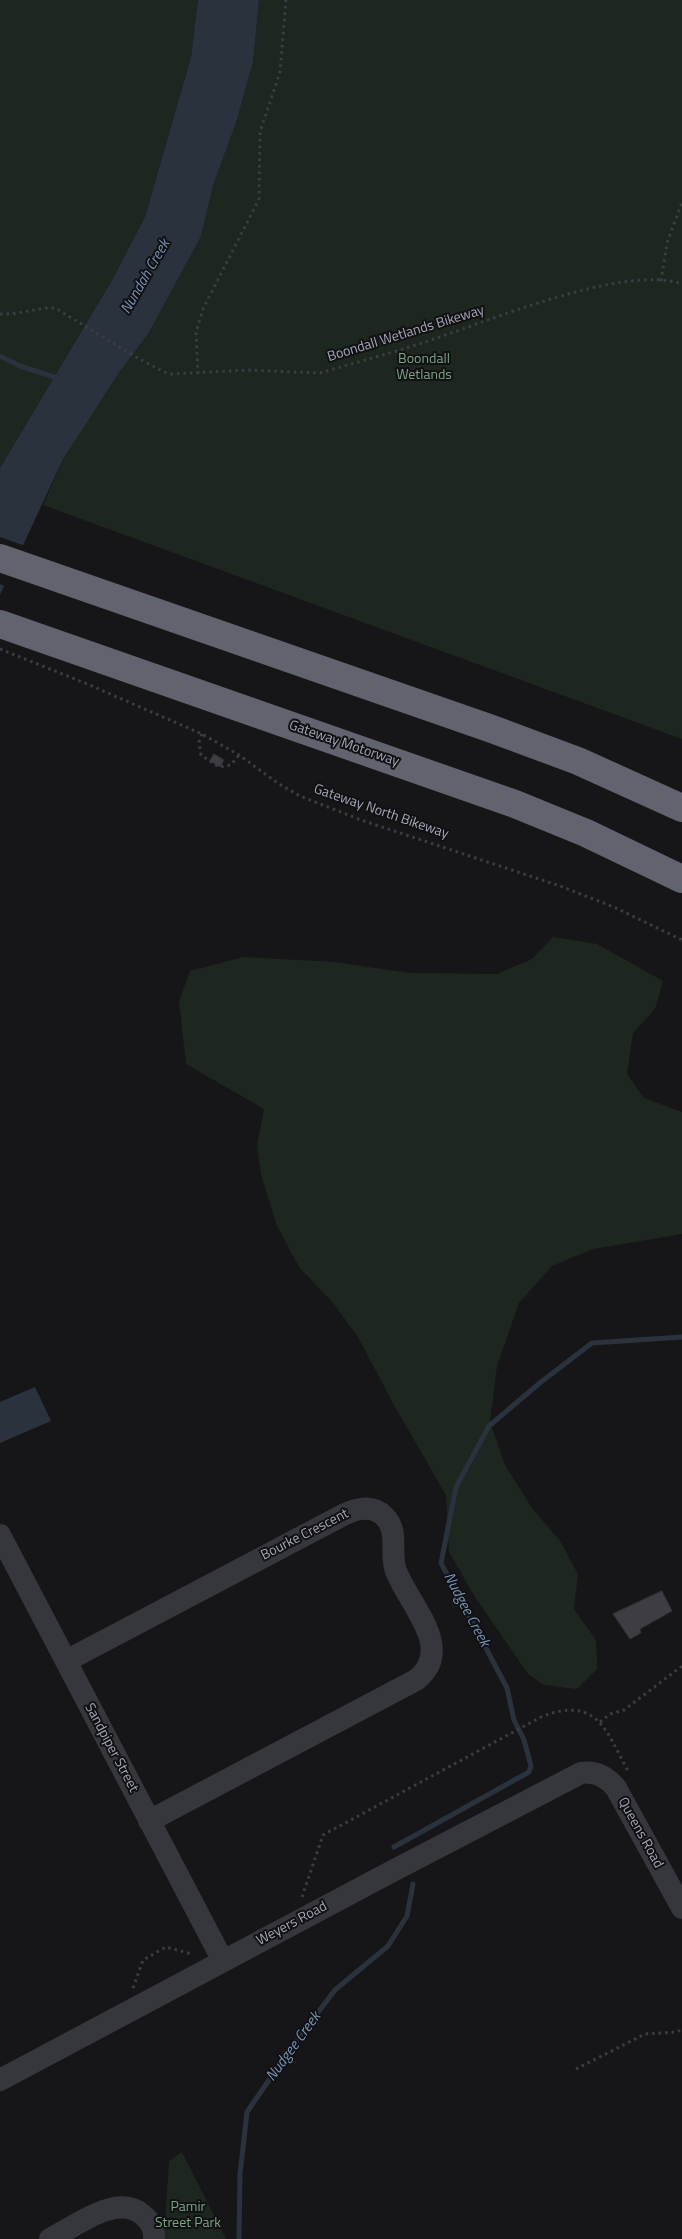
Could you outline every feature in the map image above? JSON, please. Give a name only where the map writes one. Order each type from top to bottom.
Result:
[{"type":"highway","points":[[0,558],[501,732],[578,761],[682,808]]},
{"type":"highway","name":"Gateway Motorway","points":[[10,636],[515,804],[586,833],[682,879]]},
{"type":"street","name":"Bourke Crescent","points":[[66,1661],[345,1514],[360,1508],[366,1508],[381,1513],[390,1523],[396,1572],[432,1643],[432,1658],[425,1673],[416,1680],[149,1821]]},
{"type":"street","name":"Sandpiper Street","points":[[0,1535],[149,1821],[224,1960]]},
{"type":"street","name":"Queens Road","points":[[587,1772],[602,1776],[616,1788],[682,1908]]},
{"type":"street","name":"Weyers Road","points":[[0,2080],[563,1782],[587,1772]]},
{"type":"street","points":[[50,2239],[107,2209],[124,2206],[140,2212],[147,2218],[152,2226],[154,2239]]},
{"type":"path","points":[[198,374],[196,332],[203,309],[259,199],[260,132],[280,72],[286,0]]},
{"type":"path","points":[[660,281],[667,243],[682,202]]},
{"type":"path","name":"Boondall Wetlands Bikeway","points":[[0,314],[55,308],[136,357],[164,372],[172,374],[247,370],[320,373],[421,344],[533,304],[573,294],[625,283],[660,281],[682,284]]},
{"type":"path","name":"Gateway North Bikeway","points":[[0,649],[10,636],[202,734],[239,755],[279,784],[325,806],[563,887],[616,908],[682,940]]},
{"type":"path","points":[[202,734],[199,742],[201,755],[219,767],[232,765],[239,755]]},
{"type":"path","points":[[600,1722],[610,1714],[624,1710],[682,1666]]},
{"type":"path","points":[[302,1898],[323,1835],[543,1716],[564,1710],[587,1713],[600,1722],[606,1728],[633,1779]]},
{"type":"path","points":[[125,1992],[133,1988],[143,1960],[166,1947],[191,1955],[198,1952]]},
{"type":"path","points":[[576,2070],[645,2034],[678,2032],[682,2029]]},
{"type":"green space","points":[[0,0],[198,0],[191,57],[145,217],[111,282],[0,468]]},
{"type":"green space","name":"Boondall Wetlands","points":[[259,0],[682,0],[682,739],[43,505],[63,459],[85,422],[148,334],[213,184],[236,123],[253,62]]},
{"type":"green space","points":[[553,937],[597,944],[663,981],[655,1009],[633,1033],[627,1074],[644,1098],[682,1112],[682,1234],[593,1249],[552,1266],[519,1303],[497,1366],[490,1422],[505,1465],[532,1508],[560,1541],[578,1574],[574,1609],[596,1640],[597,1669],[577,1689],[544,1685],[528,1674],[475,1597],[449,1552],[446,1495],[395,1407],[358,1337],[333,1303],[299,1267],[277,1226],[261,1175],[257,1146],[264,1109],[186,1064],[179,1001],[190,971],[243,957],[334,962],[410,973],[497,974],[532,959]]},
{"type":"green space","name":"Pamir Street Park","points":[[182,2152],[226,2239],[164,2239],[169,2161]]},
{"type":"water","name":"Nundah Creek","points":[[198,0],[259,0],[253,62],[236,123],[213,185],[201,236],[148,334],[120,371],[63,459],[0,595],[0,468],[111,282],[145,217],[191,57]]},
{"type":"water","points":[[35,1387],[51,1421],[0,1443],[0,1402]]},
{"type":"pier","points":[[0,537],[25,546],[7,587],[0,584]]},
{"type":"building","points":[[214,754],[224,760],[220,767],[210,761]]},
{"type":"building","points":[[662,1591],[672,1611],[640,1629],[641,1633],[630,1639],[613,1614]]},
{"type":"waterway","points":[[0,356],[20,366],[60,379]]},
{"type":"waterway","name":"Nudgee Creek","points":[[394,1847],[529,1772],[531,1766],[524,1740],[514,1720],[507,1688],[441,1563],[456,1487],[489,1426],[541,1382],[592,1343],[682,1337]]},
{"type":"waterway","name":"Nudgee Creek","points":[[239,2239],[240,2174],[247,2112],[291,2048],[335,1990],[388,1946],[407,1916],[413,1884]]}]
